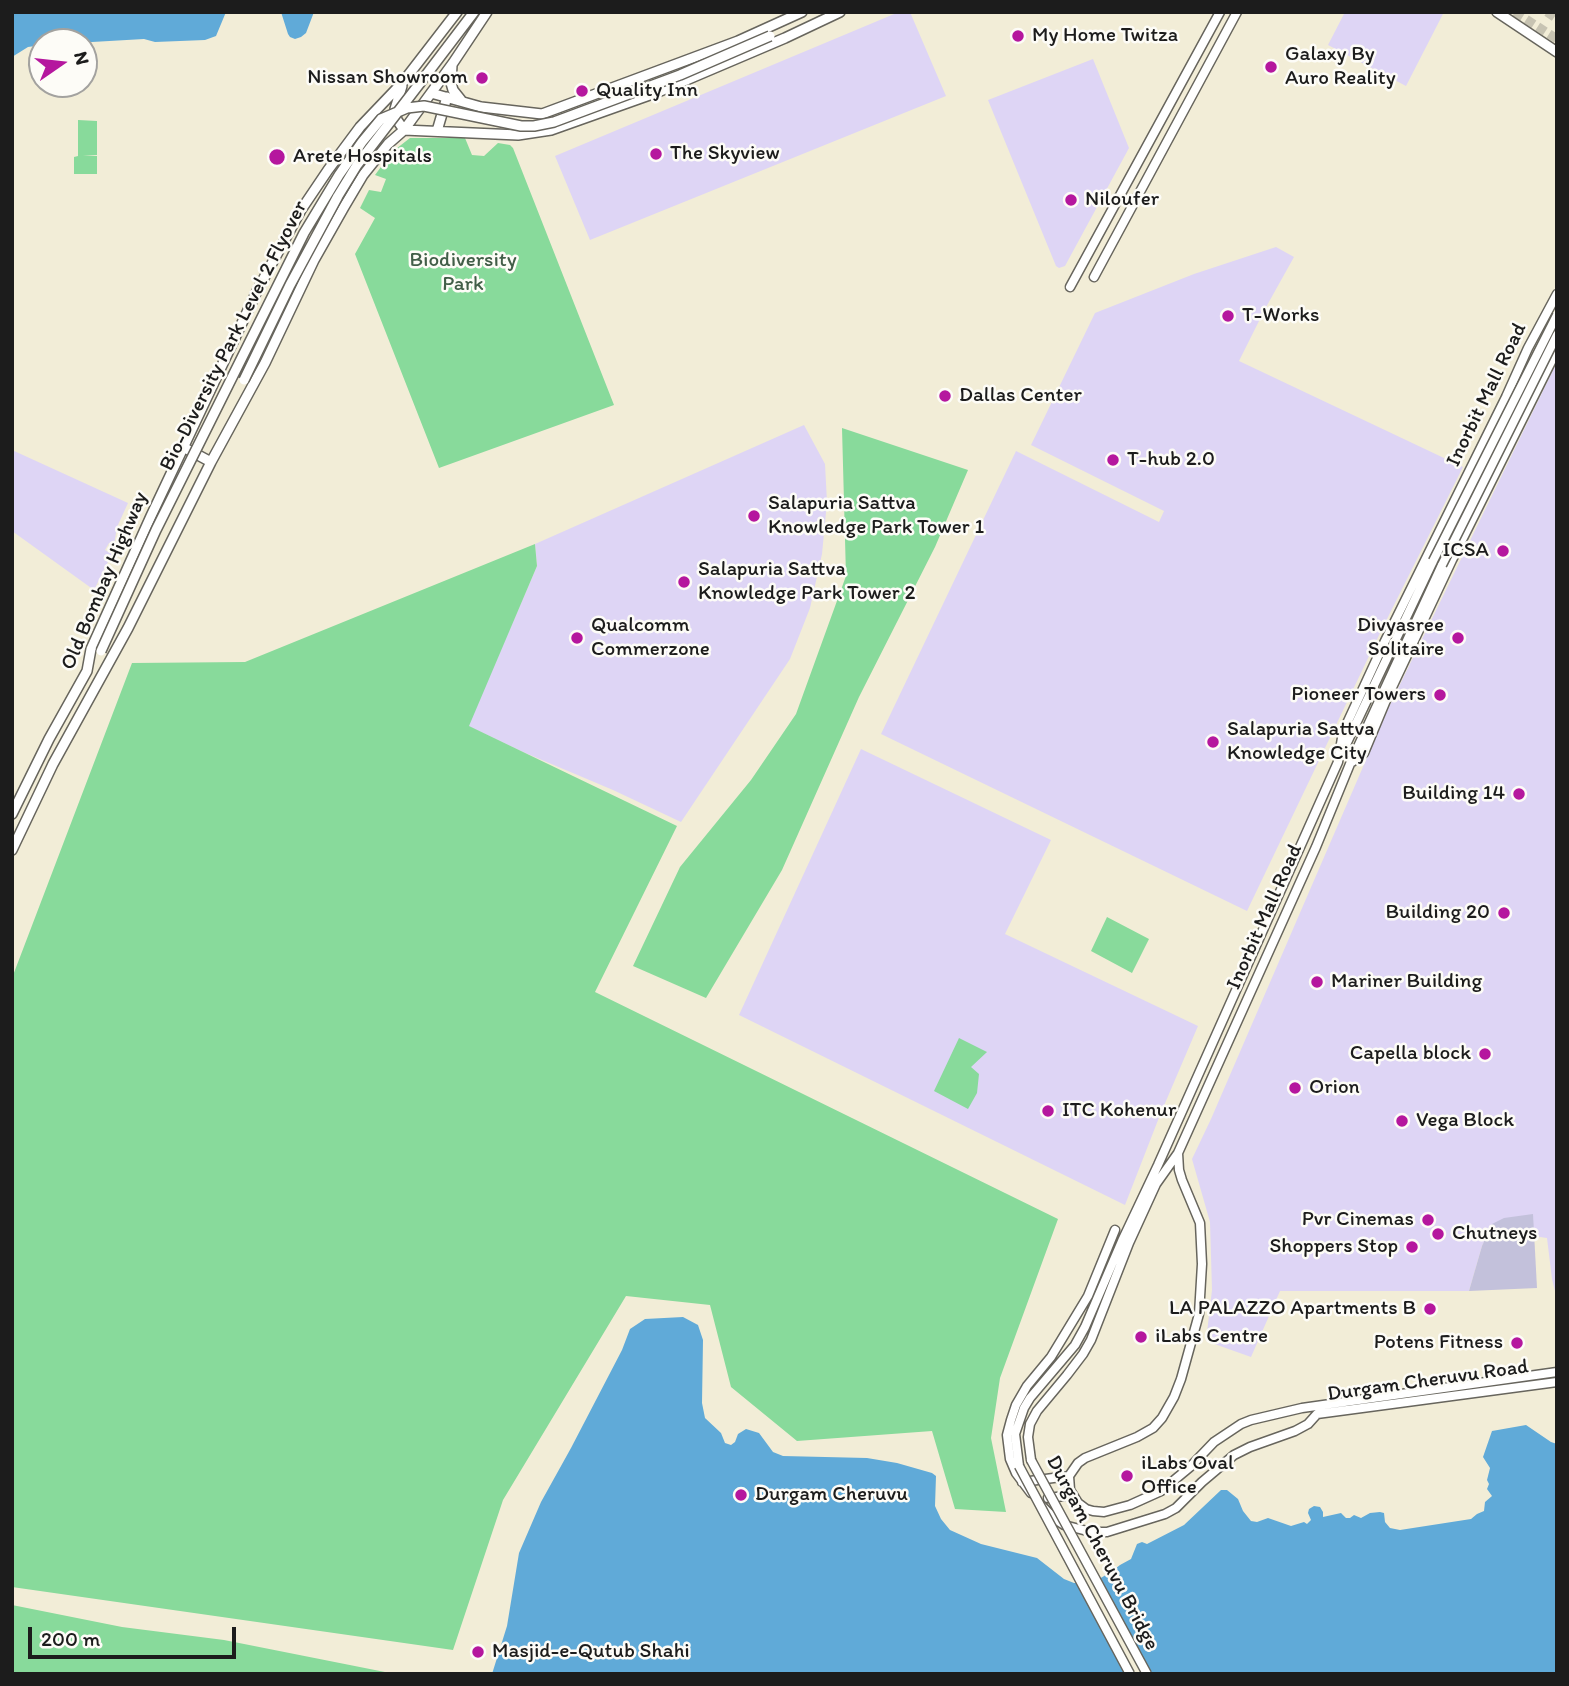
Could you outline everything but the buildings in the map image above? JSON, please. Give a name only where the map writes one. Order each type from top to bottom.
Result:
[{"type":"main road","name":"Old Bombay Highway","points":[[12,814],[87,671],[91,649],[150,516],[258,289],[301,210],[374,111],[403,82],[457,12]]},
{"type":"main road","points":[[240,409],[244,380],[307,252],[357,166],[474,12]]},
{"type":"main road","points":[[12,850],[53,764],[128,628],[211,462],[265,363],[314,260],[344,206],[363,175],[388,144],[404,130],[453,64],[487,12]]},
{"type":"main road","points":[[404,130],[518,135],[551,130],[658,92],[840,12]]},
{"type":"main road","points":[[1070,286],[1220,12]]},
{"type":"main road","points":[[1094,278],[1237,12]]},
{"type":"main road","points":[[1497,12],[1557,52]]},
{"type":"main road","points":[[431,93],[481,107],[542,114],[738,41],[797,14]]},
{"type":"main road","name":"Bio-Diversity Park Level 2 Flyover","points":[[87,671],[101,652],[156,530],[299,243],[321,202],[381,119],[407,108],[424,106],[521,126],[554,122],[680,75],[771,36],[797,14]]},
{"type":"main road","points":[[453,64],[451,83],[462,101]]},
{"type":"main road","points":[[403,82],[396,109],[397,120],[404,130]]},
{"type":"main road","points":[[436,131],[447,97]]},
{"type":"main road","points":[[374,111],[389,125],[388,144]]},
{"type":"main road","points":[[1119,197],[1133,205]]},
{"type":"main road","name":"Inorbit Mall Road","points":[[1141,1200],[1338,762],[1343,732],[1528,348],[1557,294]]},
{"type":"main road","points":[[1338,762],[1433,561],[1557,315]]},
{"type":"main road","points":[[1350,764],[1442,565],[1557,335]]},
{"type":"main road","name":"Inorbit Mall Road","points":[[1178,1153],[1316,847],[1350,764],[1364,753],[1387,698],[1557,350]]},
{"type":"main road","points":[[183,447],[211,462]]},
{"type":"main road","points":[[1459,493],[1480,504]]},
{"type":"main road","points":[[1048,1498],[1073,1495],[1069,1476],[1078,1462],[1153,1428],[1169,1408],[1181,1379],[1199,1314],[1202,1264],[1200,1223],[1179,1170],[1178,1153]]},
{"type":"main road","name":"Durgam Cheruvu Bridge","points":[[1147,1674],[1031,1460],[1028,1437],[1030,1424],[1037,1411],[1083,1354],[1091,1340],[1129,1243],[1156,1184],[1178,1153]]},
{"type":"main road","name":"Durgam Cheruvu Bridge","points":[[1130,1674],[1018,1466],[1015,1434],[1030,1398],[1075,1345],[1086,1327],[1141,1200]]},
{"type":"main road","points":[[1069,1476],[1022,1482],[1010,1459],[1007,1435],[1016,1405],[1051,1357],[1088,1296],[1115,1230]]},
{"type":"main road","name":"Durgam Cheruvu Road","points":[[1073,1495],[1086,1509],[1104,1512],[1145,1499],[1175,1480],[1214,1442],[1241,1423],[1268,1415],[1557,1372]]},
{"type":"main road","name":"Durgam Cheruvu Road","points":[[1022,1482],[1042,1507],[1064,1525],[1091,1532],[1107,1532],[1176,1508],[1234,1455],[1295,1431],[1317,1414],[1557,1382]]},
{"type":"shaded area","points":[[899,12],[910,12],[946,96],[590,240],[555,156]]},
{"type":"shaded area","points":[[1345,12],[1444,12],[1406,86],[1328,45]]},
{"type":"shaded area","points":[[1093,59],[1129,148],[1065,266],[1059,268],[988,100]]},
{"type":"shaded area","name":"Salapuria Sattva Knowledge City","points":[[1276,247],[1294,257],[1239,361],[1463,467],[1247,911],[881,734],[1016,451],[1159,522],[1164,511],[1031,445],[1095,313],[1194,274]]},
{"type":"shaded area","points":[[1557,362],[1557,1299],[1547,1238],[1490,1230],[1482,1246],[1469,1291],[1280,1291],[1251,1357],[1206,1341],[1212,1290],[1210,1222],[1192,1159],[1388,709]]},
{"type":"shaded area","points":[[804,425],[825,464],[827,502],[822,554],[810,608],[790,659],[681,822],[468,726],[537,566],[535,544]]},
{"type":"shaded area","points":[[12,450],[128,503],[117,527],[114,545],[109,543],[105,550],[112,554],[94,590],[12,531]]},
{"type":"shaded area","points":[[861,749],[1051,840],[1005,934],[1198,1026],[1125,1205],[739,1015]]},
{"type":"shaded area","points":[[1533,1214],[1537,1288],[1469,1291],[1482,1246],[1492,1224],[1504,1218]]},
{"type":"green space","points":[[78,120],[97,121],[97,155],[83,156],[97,156],[97,174],[74,174],[74,157],[78,156]]},
{"type":"green space","name":"Biodiversity Park","points":[[410,138],[465,138],[472,155],[484,156],[498,143],[513,148],[614,405],[439,468],[355,254],[375,218],[360,208],[369,190],[381,192],[386,179],[375,175],[392,152]]},
{"type":"green space","points":[[842,428],[968,470],[935,547],[859,697],[782,870],[706,998],[633,966],[680,867],[751,780],[796,714],[846,576]]},
{"type":"green space","points":[[535,544],[537,566],[469,726],[677,826],[595,992],[1058,1219],[1000,1378],[991,1438],[1006,1512],[955,1509],[932,1431],[797,1441],[731,1387],[710,1305],[626,1296],[503,1500],[453,1650],[12,1587],[12,978],[132,663],[245,662]]},
{"type":"green space","points":[[1107,917],[1149,939],[1132,973],[1091,951]]},
{"type":"green space","points":[[959,1038],[987,1052],[971,1067],[979,1074],[977,1093],[968,1109],[934,1091]]},
{"type":"green space","points":[[12,1605],[122,1627],[224,1640],[395,1674],[12,1674]]},
{"type":"water","points":[[12,12],[226,12],[216,36],[205,40],[98,42],[98,28],[28,28],[28,47],[12,57]]},
{"type":"water","points":[[281,12],[314,12],[306,33],[295,39],[288,34]]},
{"type":"water","name":"Durgam Cheruvu","points":[[683,1317],[698,1325],[703,1340],[702,1403],[705,1418],[721,1433],[725,1443],[731,1445],[738,1434],[746,1429],[759,1433],[773,1452],[783,1456],[867,1458],[932,1473],[936,1476],[935,1506],[950,1530],[981,1544],[1037,1558],[1064,1579],[1074,1583],[1088,1583],[1111,1572],[1131,1559],[1137,1544],[1147,1544],[1184,1525],[1221,1490],[1227,1490],[1238,1499],[1251,1521],[1268,1518],[1291,1526],[1304,1522],[1307,1524],[1311,1520],[1309,1509],[1314,1506],[1320,1507],[1323,1517],[1341,1513],[1346,1518],[1354,1515],[1361,1518],[1370,1513],[1384,1513],[1385,1522],[1390,1528],[1400,1530],[1471,1519],[1484,1511],[1485,1502],[1492,1496],[1487,1489],[1490,1468],[1483,1457],[1492,1431],[1526,1425],[1557,1444],[1557,1674],[492,1674],[507,1626],[519,1553],[541,1502],[622,1350],[630,1329],[645,1319]]},
{"type":"pier","points":[[1099,1575],[1152,1674],[1127,1674],[1078,1580]]},
{"type":"tunnel","points":[[1515,12],[1557,39]]},
{"type":"tunnel","points":[[1547,12],[1557,19]]},
{"type":"place","name":"My Home Twitza","points":[[1018,36]]},
{"type":"place","name":"Galaxy By Auro Reality","points":[[1271,67]]},
{"type":"place","name":"Nissan Showroom","points":[[482,78]]},
{"type":"place","name":"Quality Inn","points":[[582,91]]},
{"type":"place","name":"The Skyview","points":[[656,154]]},
{"type":"place","name":"Arete Hospitals","points":[[277,157]]},
{"type":"place","name":"Niloufer","points":[[1071,200]]},
{"type":"place","name":"T-Works","points":[[1228,316]]},
{"type":"place","name":"Dallas Center","points":[[945,396]]},
{"type":"place","name":"T-hub 2.0","points":[[1113,460]]},
{"type":"place","name":"Salapuria Sattva Knowledge Park Tower 1","points":[[754,516]]},
{"type":"place","name":"ICSA","points":[[1503,551]]},
{"type":"place","name":"Salapuria Sattva Knowledge Park Tower 2","points":[[684,582]]},
{"type":"place","name":"Qualcomm Commerzone","points":[[577,638]]},
{"type":"place","name":"Divyasree Solitaire","points":[[1458,638]]},
{"type":"place","name":"Pioneer Towers","points":[[1440,695]]},
{"type":"place","name":"Salapuria Sattva Knowledge City","points":[[1213,742]]},
{"type":"place","name":"Building 14","points":[[1519,794]]},
{"type":"place","name":"Building 20","points":[[1504,913]]},
{"type":"place","name":"Mariner Building","points":[[1317,982]]},
{"type":"place","name":"Capella block","points":[[1485,1054]]},
{"type":"place","name":"Orion","points":[[1295,1088]]},
{"type":"place","name":"ITC Kohenur","points":[[1048,1111]]},
{"type":"place","name":"Vega Block","points":[[1402,1121]]},
{"type":"place","name":"Pvr Cinemas","points":[[1428,1220]]},
{"type":"place","name":"Chutneys","points":[[1438,1234]]},
{"type":"place","name":"Shoppers Stop","points":[[1412,1247]]},
{"type":"place","name":"LA PALAZZO Apartments B","points":[[1430,1309]]},
{"type":"place","name":"iLabs Centre","points":[[1141,1337]]},
{"type":"place","name":"Potens Fitness","points":[[1517,1343]]},
{"type":"place","name":"iLabs Oval Office","points":[[1127,1476]]},
{"type":"place","name":"Durgam Cheruvu","points":[[741,1495]]},
{"type":"place","name":"Masjid-e-Qutub Shahi","points":[[478,1652]]}]
